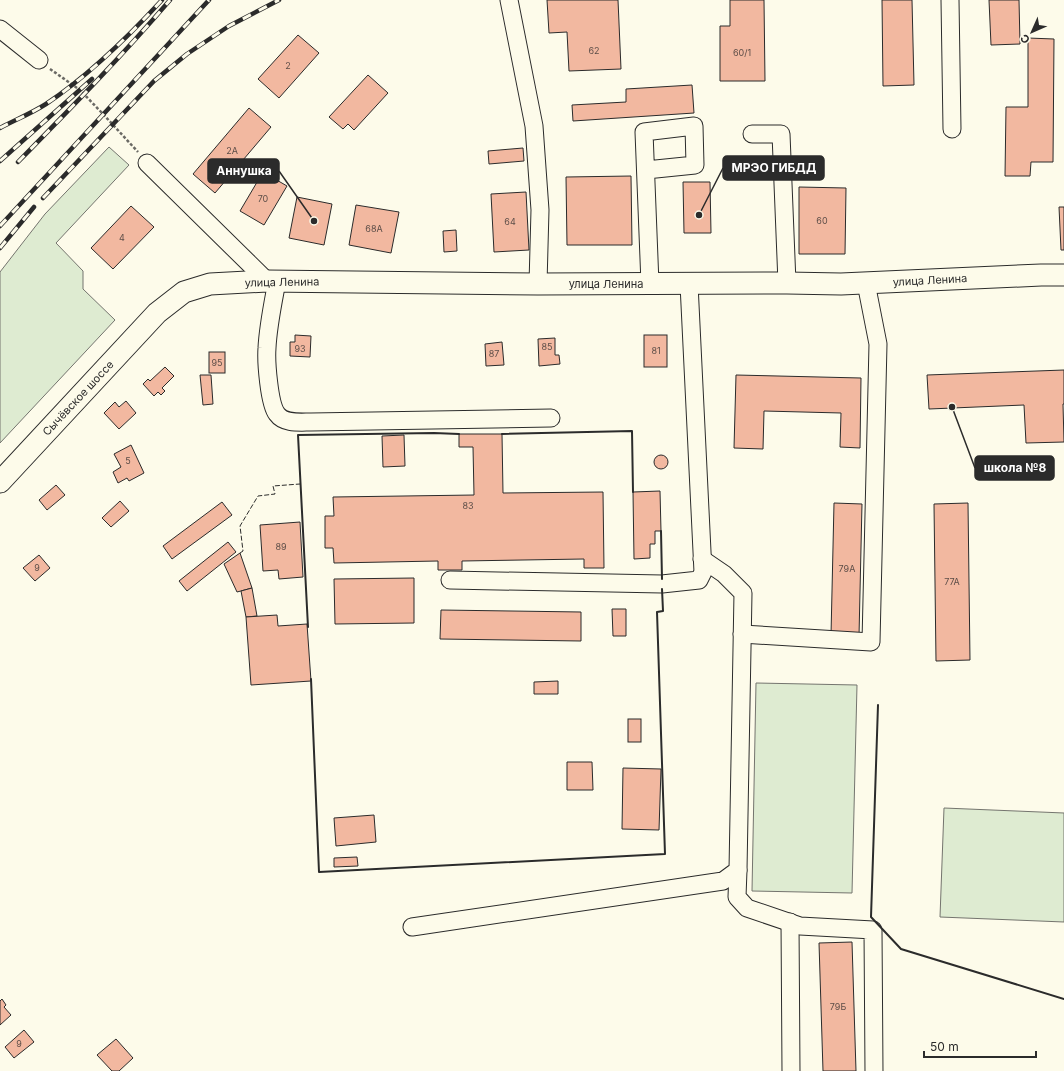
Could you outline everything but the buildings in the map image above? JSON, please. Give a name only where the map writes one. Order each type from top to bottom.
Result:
[{"type":"main road","name":"улица Ленина","points":[[157,313],[184,292],[210,284],[272,281],[538,284],[689,284],[787,282],[841,284],[1064,275]]},
{"type":"main road","name":"Сычёвское шоссе","points":[[0,482],[157,313]]},
{"type":"street","points":[[509,0],[534,126],[540,210],[538,284]]},
{"type":"street","points":[[950,0],[952,129]]},
{"type":"street","points":[[0,29],[39,60]]},
{"type":"street","points":[[752,134],[781,134],[787,282]]},
{"type":"street","points":[[147,163],[272,281],[267,348],[270,391],[272,404],[276,414],[283,419],[291,422],[311,422],[550,418]]},
{"type":"street","points":[[646,170],[650,284]]},
{"type":"street","points":[[742,634],[872,642],[878,344],[866,283]]},
{"type":"street","points":[[450,580],[662,584],[699,580],[703,572],[689,284]]},
{"type":"street","points":[[702,559],[724,574],[743,593],[737,897],[748,908],[800,926],[873,930],[874,1071]]},
{"type":"street","points":[[412,927],[723,881],[738,870]]},
{"type":"street","points":[[790,922],[791,1071]]},
{"type":"path","points":[[39,60],[80,90],[147,163]]},
{"type":"green space","points":[[109,147],[129,165],[56,243],[83,271],[83,289],[115,320],[0,443],[0,272],[45,214]]},
{"type":"green space","points":[[756,683],[857,685],[852,893],[752,891]]},
{"type":"green space","points":[[944,808],[1064,813],[1064,922],[940,917]]},
{"type":"railway","points":[[0,128],[41,107],[62,93],[92,69],[162,0]]},
{"type":"railway","points":[[18,162],[115,62],[170,0]]},
{"type":"railway","points":[[0,226],[209,0]]},
{"type":"railway","points":[[43,198],[154,81],[187,54],[229,26],[279,0]]},
{"type":"railway","points":[[0,161],[92,79]]},
{"type":"railway","points":[[0,248],[34,207]]},
{"type":"fence","points":[[240,553],[243,551],[240,526],[258,496],[275,494],[273,486],[300,484]]},
{"type":"wall","points":[[502,434],[632,431],[633,492]]},
{"type":"wall","points":[[308,627],[298,435],[459,434]]},
{"type":"wall","points":[[661,531],[662,579]]},
{"type":"wall","points":[[311,679],[319,872],[665,854],[657,612],[663,611],[662,589]]},
{"type":"wall","points":[[878,705],[871,917],[901,949],[1064,999]]},
{"type":"place","name":"МРЭО ГИБДД","points":[[699,215]]},
{"type":"place","name":"Аннушка","points":[[314,221]]},
{"type":"place","name":"школа №8","points":[[952,407]]}]
